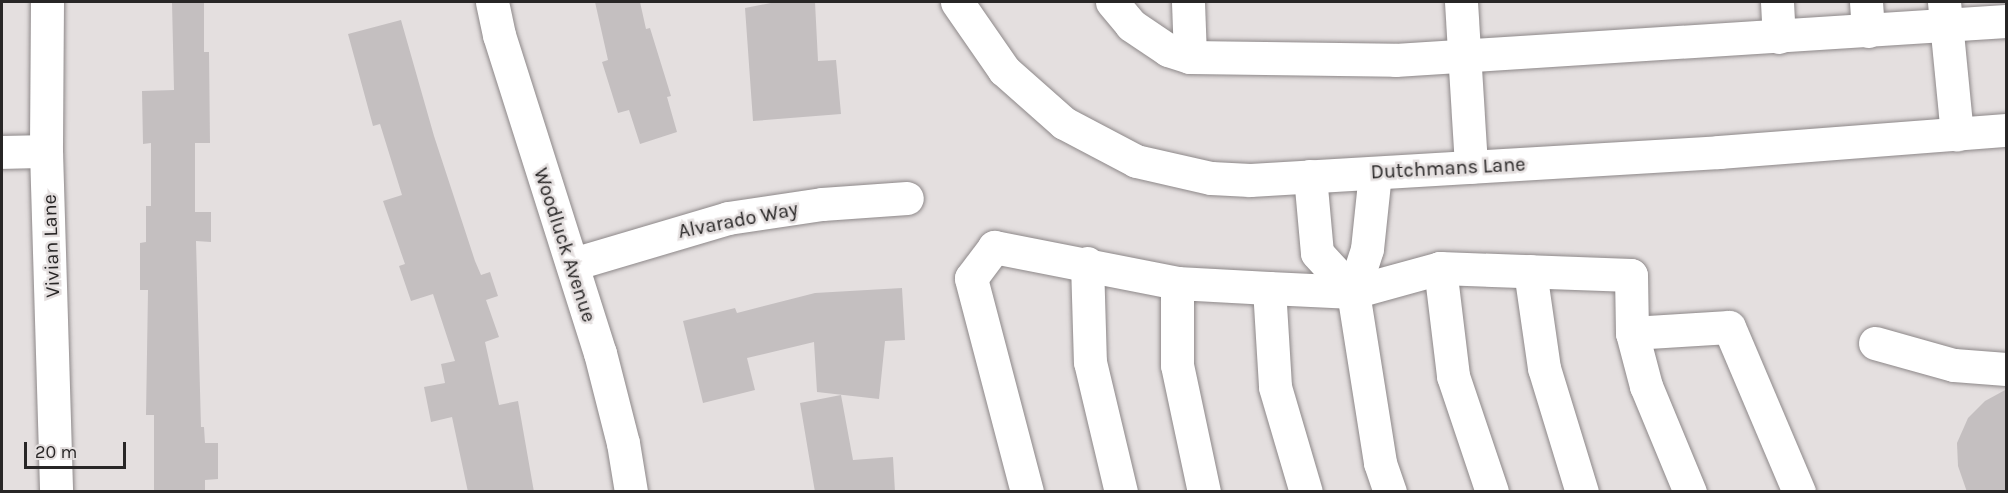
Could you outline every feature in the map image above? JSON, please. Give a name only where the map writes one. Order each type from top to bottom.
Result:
[{"type":"street","name":"Vivian Lane","points":[[47,2],[46,151],[56,492]]},
{"type":"street","name":"Woodluck Avenue","points":[[492,2],[506,56],[573,264],[623,442],[631,492]]},
{"type":"street","name":"Dutchmans Lane","points":[[957,2],[1004,70],[1064,123],[1100,145],[1164,169],[1211,178],[1375,173],[2007,130]]},
{"type":"street","points":[[1112,2],[1131,25],[1168,50],[1190,57],[1395,60],[1779,37],[1867,16],[1944,14],[2007,21]]},
{"type":"street","points":[[1188,2],[1190,57]]},
{"type":"street","points":[[1461,2],[1471,167]]},
{"type":"street","points":[[1777,2],[1779,37]]},
{"type":"street","points":[[1944,14],[1957,134]]},
{"type":"street","points":[[2,152],[46,151]]},
{"type":"street","points":[[1375,173],[1368,249],[1353,292],[1360,354],[1380,462],[1390,492]]},
{"type":"street","points":[[1310,176],[1317,253],[1353,292]]},
{"type":"street","name":"Alvarado Way","points":[[573,264],[728,218],[822,204],[907,198]]},
{"type":"street","points":[[1027,492],[971,278],[994,247],[1052,261],[1086,263],[1177,283],[1353,292],[1440,268],[1631,274],[1632,333],[1646,386],[1690,492]]},
{"type":"street","points":[[1086,263],[1090,362],[1121,492]]},
{"type":"street","points":[[1440,268],[1453,376],[1492,492]]},
{"type":"street","points":[[1530,271],[1544,368],[1582,492]]},
{"type":"street","points":[[1177,283],[1177,365],[1204,492]]},
{"type":"street","points":[[1269,288],[1275,387],[1306,492]]},
{"type":"street","points":[[1632,333],[1730,327],[1799,492]]},
{"type":"street","points":[[1875,343],[1954,365],[2007,369]]},
{"type":"building","points":[[172,2],[204,2],[204,52],[209,52],[210,143],[195,143],[195,212],[211,212],[211,242],[196,241],[201,427],[204,427],[205,443],[218,443],[218,479],[205,480],[205,492],[154,492],[154,415],[146,415],[148,290],[140,290],[140,243],[146,242],[146,206],[151,206],[151,143],[143,144],[142,91],[174,90]]},
{"type":"building","points":[[595,2],[640,2],[646,29],[650,28],[671,96],[667,97],[677,132],[640,144],[629,110],[618,113],[602,62],[608,60]]},
{"type":"building","points":[[776,2],[815,2],[818,61],[836,60],[841,114],[753,121],[745,8]]},
{"type":"building","points":[[401,20],[434,136],[475,261],[481,275],[490,272],[498,296],[486,300],[499,337],[485,342],[499,405],[518,401],[534,492],[468,492],[452,417],[431,422],[424,387],[445,383],[441,364],[455,361],[433,294],[411,301],[399,266],[405,264],[383,201],[402,195],[380,124],[373,126],[348,34]]},
{"type":"building","points":[[902,288],[905,340],[885,341],[879,399],[817,392],[814,342],[747,358],[755,390],[703,403],[683,321],[735,308],[737,313],[815,293]]},
{"type":"building","points":[[2007,389],[2007,492],[1967,492],[1958,466],[1957,443],[1968,418],[1985,401]]},
{"type":"building","points":[[841,395],[853,460],[893,457],[895,492],[815,492],[800,403]]}]
